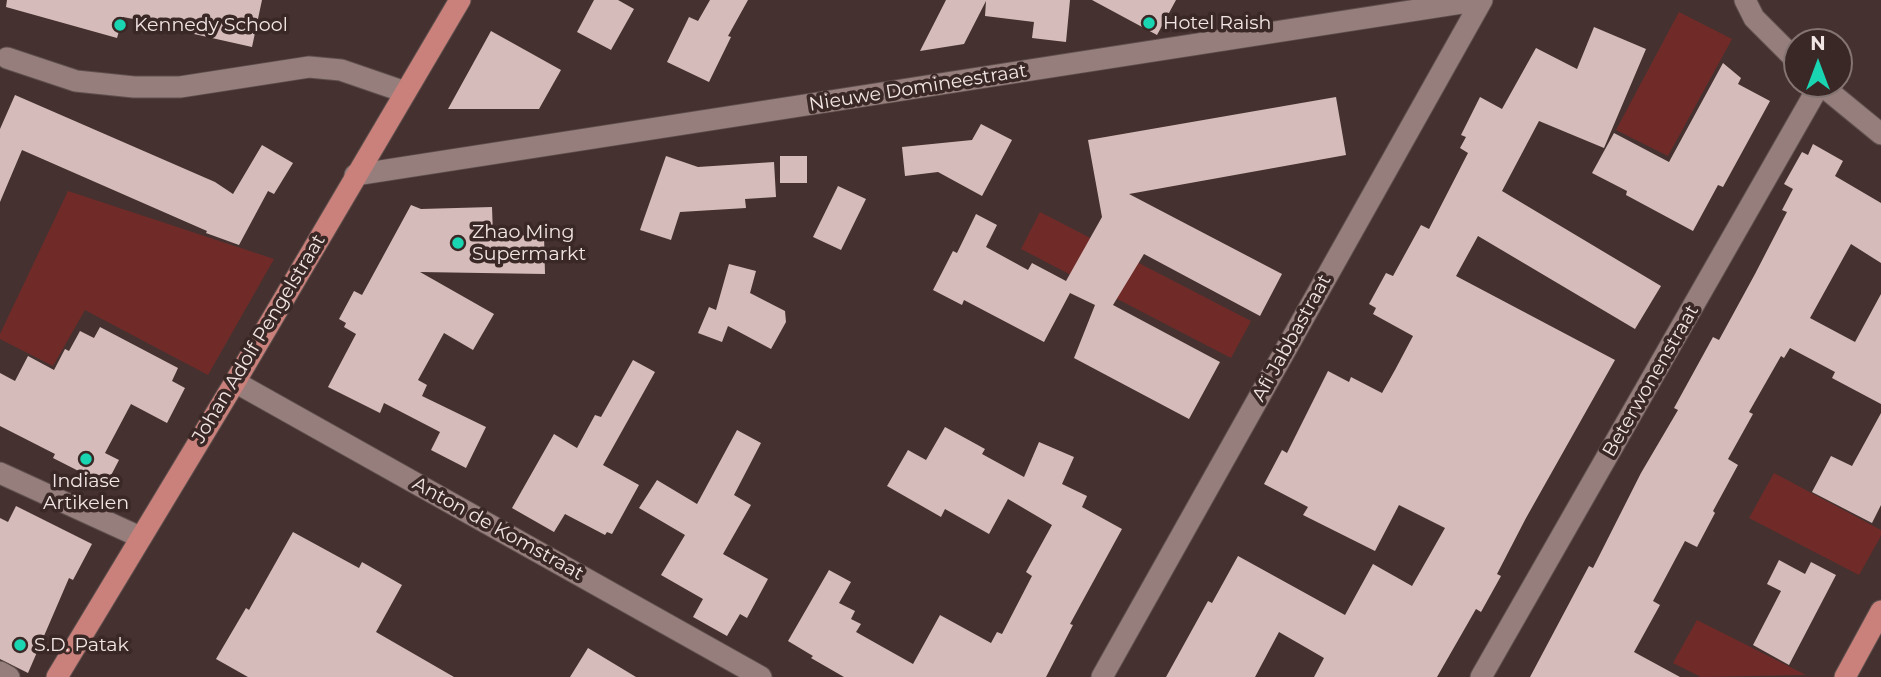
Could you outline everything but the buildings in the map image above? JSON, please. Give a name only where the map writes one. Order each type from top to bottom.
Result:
[{"type":"main road","name":"Johan Adolf Pengelstraat","points":[[57,677],[460,0]]},
{"type":"main road","points":[[1845,677],[1881,611]]},
{"type":"street","name":"Nieuwe Domineestraat","points":[[355,176],[1482,0]]},
{"type":"street","name":"Afi Jabbastraat","points":[[1102,677],[1482,0]]},
{"type":"street","points":[[1745,0],[1754,18],[1783,47]]},
{"type":"street","points":[[6,58],[76,81],[134,87],[180,87],[309,67],[341,70],[405,92]]},
{"type":"street","name":"Beterwonenstraat","points":[[1481,677],[1812,98]]},
{"type":"street","points":[[1837,98],[1881,134]]},
{"type":"street","name":"Anton de Komstraat","points":[[235,382],[761,677]]},
{"type":"street","points":[[0,473],[140,537]]},
{"type":"street","points":[[0,672],[9,677]]},
{"type":"shaded area","points":[[1679,12],[1732,39],[1668,156],[1616,130]]},
{"type":"shaded area","points":[[68,191],[274,259],[208,375],[85,310],[53,366],[0,339]]},
{"type":"shaded area","points":[[1040,212],[1251,321],[1231,358],[1021,249]]},
{"type":"shaded area","points":[[1774,473],[1881,530],[1881,536],[1859,575],[1749,518]]},
{"type":"shaded area","points":[[1697,620],[1806,675],[1701,677],[1673,663]]},
{"type":"place","name":"Hotel Raish","points":[[1149,23]]},
{"type":"place","name":"Kennedy School","points":[[120,25]]},
{"type":"place","name":"Zhao Ming Supermarkt","points":[[458,243]]},
{"type":"place","name":"Indiase Artikelen","points":[[86,459]]},
{"type":"place","name":"S.D. Patak","points":[[20,645]]}]
